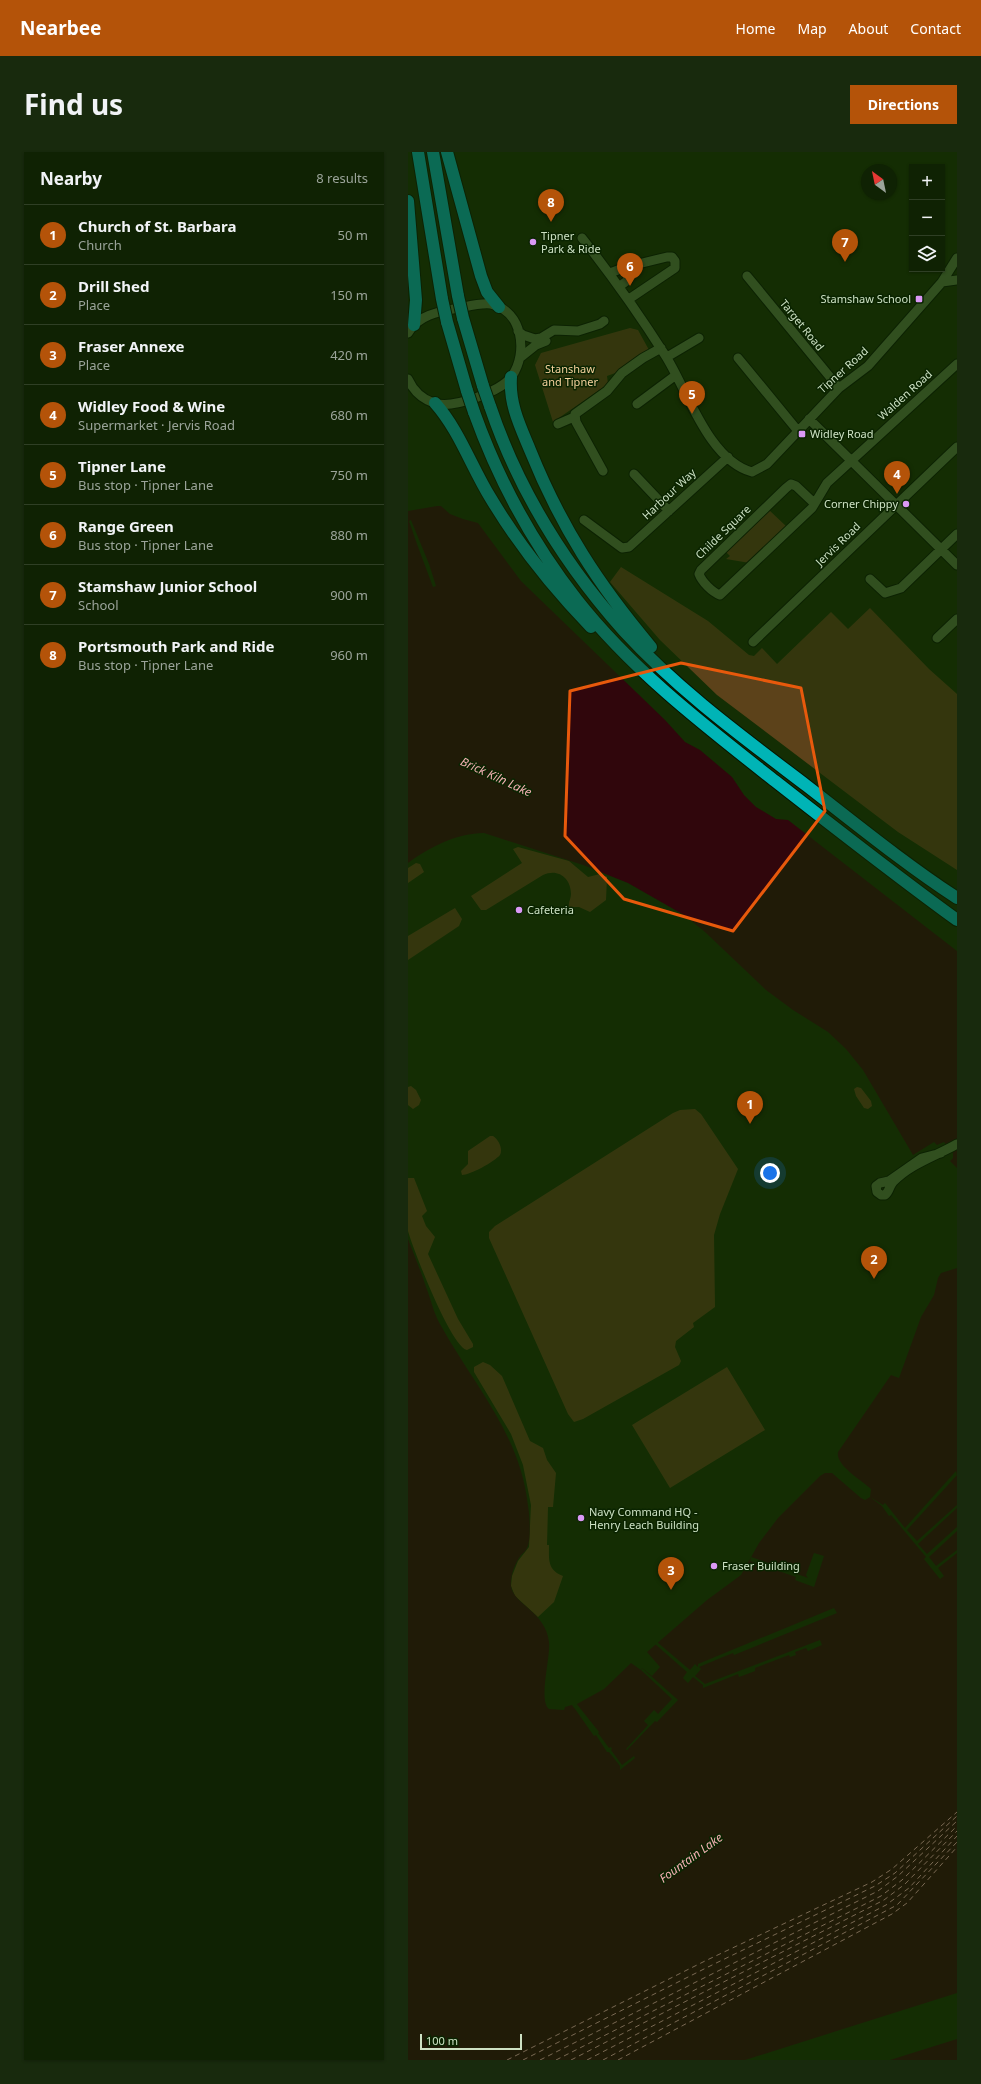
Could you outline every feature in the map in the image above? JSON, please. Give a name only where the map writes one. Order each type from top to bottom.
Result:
[{"type":"highway","points":[[418,152],[447,322],[467,391],[492,460],[529,528],[548,559],[577,600],[607,634],[650,677]]},
{"type":"highway","points":[[433,152],[458,296],[483,386],[497,427],[526,490],[559,546],[598,600],[625,632],[686,690],[867,832],[957,898]]},
{"type":"highway","points":[[447,152],[463,214],[483,281],[487,292],[499,307]]},
{"type":"highway","points":[[408,201],[416,300],[411,329]]},
{"type":"highway","points":[[511,377],[511,392],[514,408],[541,477],[570,537],[618,608],[686,690]]},
{"type":"highway","points":[[435,403],[450,421],[490,497],[539,567],[567,603],[595,631],[698,720],[854,843],[957,920]]},
{"type":"street","points":[[582,238],[629,299],[667,357],[695,414],[728,457]]},
{"type":"street","points":[[610,274],[626,267],[672,257],[676,264],[674,268],[629,299]]},
{"type":"street","name":"Tipner Road","points":[[728,457],[744,469],[752,472],[767,464],[808,418],[839,388],[868,366],[942,282],[957,258]]},
{"type":"street","points":[[620,286],[628,280],[626,267]]},
{"type":"street","name":"Target Road","points":[[747,276],[839,388]]},
{"type":"street","points":[[942,282],[957,280]]},
{"type":"street","points":[[408,379],[415,391],[423,398],[435,403],[451,404],[480,396],[504,386],[511,377],[521,357],[522,348],[518,330],[512,318],[506,311],[499,307],[482,304],[435,312],[411,329]]},
{"type":"street","points":[[518,330],[523,335],[535,339],[541,338],[554,330],[578,331],[600,324],[604,321]]},
{"type":"street","points":[[521,357],[536,345],[554,337],[559,331]]},
{"type":"street","points":[[667,357],[694,338]]},
{"type":"street","points":[[558,424],[574,417],[575,414],[607,391],[622,373],[643,358],[661,348]]},
{"type":"street","points":[[738,358],[798,431]]},
{"type":"street","name":"Walden Road","points":[[851,460],[957,364]]},
{"type":"street","points":[[637,404],[676,375]]},
{"type":"street","points":[[574,417],[602,465]]},
{"type":"street","points":[[808,418],[897,504],[957,565]]},
{"type":"street","name":"Jervis Road","points":[[753,642],[957,447]]},
{"type":"street","name":"Harbour Way","points":[[584,520],[622,548],[624,552],[728,457]]},
{"type":"street","name":"Childe Square","points":[[814,503],[796,486],[791,484],[701,570],[699,574],[701,578],[715,593],[720,595],[812,508],[827,483],[851,460]]},
{"type":"street","points":[[639,475],[669,511]]},
{"type":"street","points":[[884,599],[892,592],[901,588],[957,534]]},
{"type":"street","points":[[870,579],[883,592],[892,592]]},
{"type":"street","points":[[937,638],[957,619]]},
{"type":"street","points":[[941,1152],[922,1158],[896,1175],[886,1186],[921,1162],[941,1152],[957,1144]]},
{"type":"highlighted area","points":[[681,663],[801,688],[825,811],[733,931],[624,899],[565,836],[570,691]]},
{"type":"green space","name":"Stanshaw and Tipner","points":[[630,328],[638,330],[649,350],[618,372],[607,376],[608,384],[553,422],[535,365],[541,353]]},
{"type":"green space","points":[[769,510],[787,527],[750,563],[726,559],[730,556],[725,551]]},
{"type":"green space","points":[[621,567],[708,621],[749,655],[754,656],[762,648],[777,664],[831,612],[848,629],[870,608],[929,669],[957,694],[957,870],[898,832],[717,695],[660,640],[610,582]]},
{"type":"green space","points":[[518,847],[569,861],[588,877],[600,874],[607,877],[606,900],[590,912],[579,907],[569,907],[571,894],[569,883],[563,876],[549,873],[543,875],[486,910],[481,910],[471,896],[522,863],[513,849]]},
{"type":"green space","points":[[416,863],[420,864],[424,872],[408,883],[408,868]]},
{"type":"green space","points":[[455,908],[462,919],[459,926],[408,960],[408,936]]},
{"type":"green space","points":[[411,1086],[416,1090],[421,1100],[419,1105],[413,1109],[408,1105],[408,1087]]},
{"type":"green space","points":[[857,1087],[861,1088],[871,1101],[872,1106],[868,1109],[864,1108],[856,1096],[854,1089]]},
{"type":"green space","points":[[695,1109],[701,1114],[738,1169],[720,1214],[714,1235],[715,1307],[693,1323],[694,1327],[676,1341],[675,1347],[681,1361],[679,1365],[583,1419],[574,1422],[568,1414],[489,1238],[489,1232],[495,1226],[673,1113],[680,1110]]},
{"type":"green space","points":[[490,1136],[493,1136],[499,1142],[501,1147],[500,1155],[482,1168],[462,1175],[461,1171],[468,1164],[468,1151]]},
{"type":"green space","points":[[408,1178],[414,1178],[427,1211],[422,1216],[426,1226],[435,1237],[428,1254],[458,1319],[473,1344],[473,1347],[467,1350],[460,1345],[443,1316],[433,1296],[411,1241],[408,1231]]},
{"type":"green space","points":[[483,1362],[490,1365],[502,1376],[530,1441],[543,1448],[547,1460],[556,1473],[553,1507],[548,1507],[547,1545],[549,1545],[550,1564],[554,1571],[563,1576],[554,1602],[538,1617],[515,1596],[511,1586],[512,1576],[518,1561],[529,1547],[531,1505],[523,1465],[511,1434],[474,1372],[474,1367]]},
{"type":"green space","points":[[727,1367],[765,1430],[670,1488],[632,1425]]},
{"type":"water","name":"Brick Kiln Lake","points":[[441,506],[450,514],[478,523],[521,581],[665,720],[685,742],[700,750],[732,777],[744,795],[756,807],[776,819],[788,820],[957,951],[957,1168],[950,1161],[953,1158],[953,1153],[944,1142],[937,1145],[934,1142],[913,1155],[863,1070],[846,1049],[828,1032],[793,1010],[766,990],[705,932],[684,915],[628,883],[583,865],[484,833],[464,835],[454,838],[435,846],[408,863],[408,511]]},
{"type":"water","name":"Fountain Lake","points":[[408,1239],[438,1319],[453,1347],[494,1411],[516,1455],[528,1506],[530,1534],[527,1549],[519,1558],[513,1570],[511,1586],[517,1598],[536,1616],[547,1632],[549,1649],[545,1688],[546,1704],[549,1709],[564,1710],[565,1707],[572,1705],[574,1708],[577,1704],[604,1689],[631,1663],[641,1670],[642,1668],[652,1676],[660,1667],[647,1652],[707,1600],[741,1575],[759,1543],[778,1518],[820,1476],[825,1473],[832,1473],[861,1498],[865,1500],[870,1497],[871,1489],[844,1467],[838,1457],[838,1452],[891,1375],[899,1378],[921,1317],[934,1295],[938,1278],[941,1273],[957,1268],[957,1993],[745,2060],[408,2060]]},
{"type":"water","points":[[957,2039],[957,2060],[890,2060]]},
{"type":"pier","points":[[411,520],[429,564],[436,586],[433,587],[409,521]]},
{"type":"pier","points":[[956,1471],[957,1475],[907,1530],[917,1541],[957,1505],[957,1508],[918,1544],[927,1554],[957,1527],[957,1531],[929,1557],[936,1566],[957,1550],[957,1553],[938,1568],[944,1576],[940,1579],[924,1559],[926,1557],[891,1515],[889,1516],[882,1506],[870,1497],[883,1505],[885,1503],[905,1528]]},
{"type":"pier","points":[[814,1553],[824,1556],[814,1587],[795,1580],[796,1577],[750,1561],[751,1557],[788,1570],[790,1568],[797,1571],[797,1574],[808,1578],[806,1575]]},
{"type":"pier","points":[[834,1608],[837,1613],[734,1655],[733,1653],[699,1667],[701,1669],[695,1676],[705,1684],[820,1640],[822,1645],[808,1651],[806,1648],[795,1652],[796,1655],[790,1657],[789,1655],[755,1668],[755,1671],[739,1677],[738,1674],[703,1688],[703,1685],[693,1677],[688,1683],[683,1678],[687,1672],[655,1644],[657,1642],[690,1670],[695,1664],[698,1667],[698,1664]]},
{"type":"pier","points":[[642,1668],[678,1700],[627,1750],[626,1749],[648,1725],[644,1721],[654,1710],[658,1714],[672,1699],[641,1670]]},
{"type":"pier","points":[[576,1703],[599,1732],[598,1733],[609,1748],[611,1747],[611,1750],[622,1765],[634,1756],[635,1758],[620,1770],[620,1766],[609,1752],[607,1752],[596,1735],[594,1736],[573,1706]]},
{"type":"ferry route","points":[[507,2060],[705,1961],[872,1882],[892,1869],[957,1812]]},
{"type":"ferry route","points":[[523,2060],[708,1967],[875,1886],[895,1873],[957,1816]]},
{"type":"ferry route","points":[[540,2060],[878,1891],[898,1876],[957,1821]]},
{"type":"ferry route","points":[[556,2060],[881,1896],[902,1880],[957,1826]]},
{"type":"ferry route","points":[[571,2060],[884,1900],[905,1884],[957,1831]]},
{"type":"ferry route","points":[[587,2060],[886,1905],[909,1888],[957,1836]]},
{"type":"ferry route","points":[[603,2060],[897,1905],[957,1842]]},
{"type":"ferry route","points":[[618,2060],[892,1914],[907,1903],[957,1847]]},
{"type":"place","name":"Portsmouth Park and Ride","points":[[551,222]]},
{"type":"place","name":"Tipner Park & Ride","points":[[533,242]]},
{"type":"place","name":"Stamshaw Junior School","points":[[845,262]]},
{"type":"place","name":"Range Green","points":[[630,286]]},
{"type":"place","name":"Stamshaw School","points":[[919,299]]},
{"type":"place","name":"Tipner Lane","points":[[692,414]]},
{"type":"place","name":"Widley Road","points":[[802,434]]},
{"type":"place","name":"Widley Food & Wine","points":[[897,494]]},
{"type":"place","name":"Corner Chippy","points":[[906,504]]},
{"type":"place","name":"Cafeteria","points":[[519,910]]},
{"type":"place","name":"Church of St. Barbara","points":[[750,1124]]},
{"type":"place","name":"Drill Shed","points":[[874,1279]]},
{"type":"place","name":"Navy Command HQ - Henry Leach Building","points":[[581,1518]]},
{"type":"place","name":"Fraser Building","points":[[714,1566]]},
{"type":"place","name":"Fraser Annexe","points":[[671,1590]]}]
